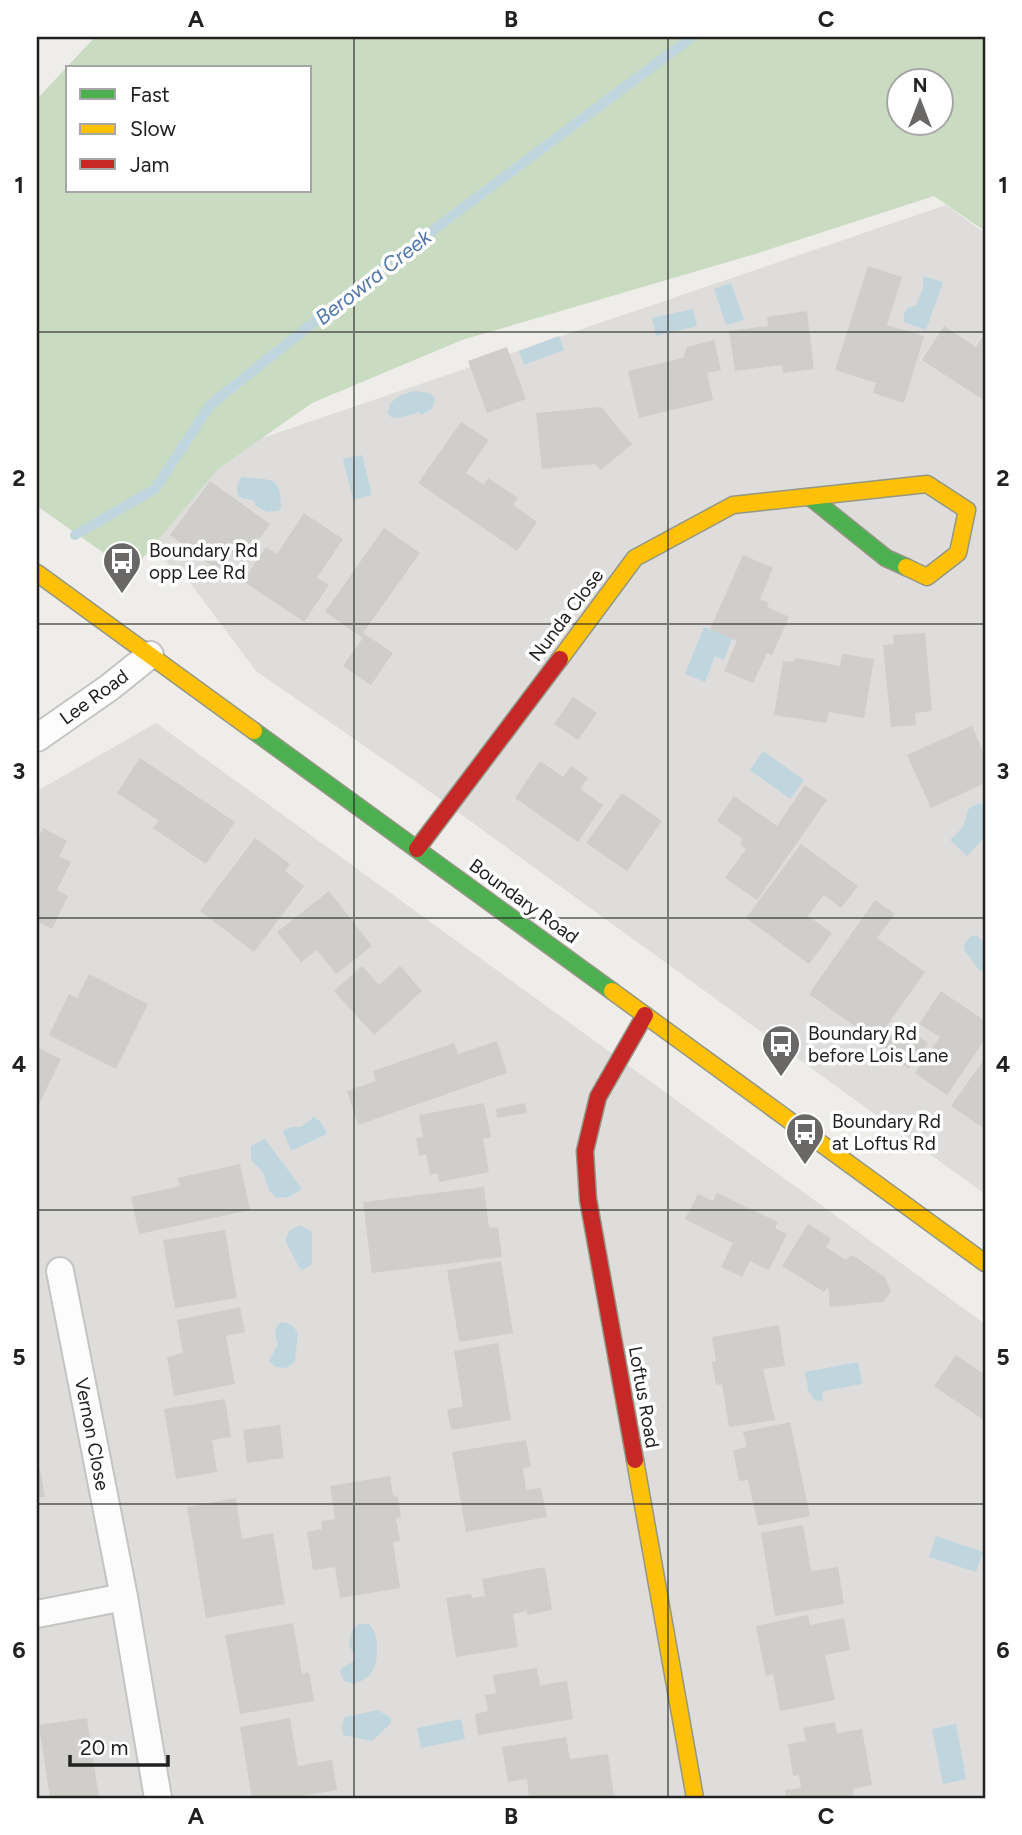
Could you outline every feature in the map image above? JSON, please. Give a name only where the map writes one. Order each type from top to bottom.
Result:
[{"type":"street","name":"Nunda Close","points":[[417,849],[635,558],[733,505],[927,484],[967,510],[958,553],[927,577],[886,558],[810,497]]},
{"type":"street","name":"Boundary Road","points":[[37,573],[985,1262]]},
{"type":"street","name":"Lee Road","points":[[37,738],[110,687],[150,655]]},
{"type":"street","name":"Loftus Road","points":[[645,1015],[598,1097],[584,1151],[588,1199],[695,1798]]},
{"type":"street","name":"Vernon Close","points":[[60,1271],[124,1597],[158,1798]]},
{"type":"street","points":[[37,1614],[124,1597]]},
{"type":"shaded area","points":[[946,205],[985,233],[985,1194],[415,781],[256,671],[184,575],[80,500]]},
{"type":"shaded area","points":[[156,723],[985,1324],[985,1798],[37,1798],[37,791]]},
{"type":"green space","points":[[95,37],[985,37],[985,231],[934,196],[755,254],[462,340],[312,403],[218,469],[131,572],[37,506],[37,99],[66,68],[66,192],[312,192],[312,66],[68,66]]},
{"type":"water","points":[[923,276],[943,282],[926,330],[904,322],[904,313],[916,305],[923,289]]},
{"type":"water","points":[[731,283],[744,320],[726,325],[714,289]]},
{"type":"water","points":[[693,309],[697,326],[656,336],[652,318]]},
{"type":"water","points":[[559,336],[564,350],[524,365],[519,351]]},
{"type":"water","points":[[414,391],[430,393],[435,399],[432,409],[421,415],[419,412],[392,418],[388,413],[390,403],[401,395]]},
{"type":"water","points":[[362,455],[372,495],[353,500],[343,459]]},
{"type":"water","points":[[242,477],[272,481],[276,484],[281,497],[281,508],[267,512],[256,506],[254,501],[239,497],[237,486]]},
{"type":"water","points":[[704,627],[732,638],[724,660],[715,656],[705,682],[685,674]]},
{"type":"water","points":[[763,751],[804,780],[790,799],[750,770]]},
{"type":"water","points":[[980,803],[985,809],[985,837],[967,856],[950,840],[963,827],[969,808]]},
{"type":"water","points":[[976,935],[985,943],[985,970],[980,971],[965,951],[964,945],[970,937]]},
{"type":"water","points":[[314,1117],[321,1122],[327,1134],[291,1151],[283,1131],[301,1127]]},
{"type":"water","points":[[265,1139],[302,1189],[289,1197],[276,1198],[269,1190],[263,1172],[251,1160],[251,1146]]},
{"type":"water","points":[[300,1225],[312,1232],[312,1264],[303,1270],[285,1240],[290,1230]]},
{"type":"water","points":[[282,1322],[292,1325],[298,1333],[295,1361],[287,1368],[276,1367],[269,1361],[278,1344],[275,1330]]},
{"type":"water","points":[[858,1362],[862,1384],[823,1391],[822,1401],[814,1400],[808,1390],[805,1372]]},
{"type":"water","points":[[936,1536],[983,1552],[976,1572],[929,1557]]},
{"type":"water","points":[[359,1624],[369,1624],[373,1628],[377,1642],[377,1658],[369,1676],[354,1684],[344,1681],[340,1671],[354,1661],[349,1645],[352,1630]]},
{"type":"water","points":[[378,1710],[391,1718],[391,1723],[372,1741],[343,1735],[342,1724],[345,1717]]},
{"type":"water","points":[[461,1719],[465,1739],[421,1748],[417,1728]]},
{"type":"water","points":[[956,1724],[966,1779],[943,1784],[932,1729]]},
{"type":"building","points":[[868,266],[902,277],[887,325],[924,336],[904,403],[873,393],[876,383],[835,370]]},
{"type":"building","points":[[807,311],[814,369],[783,373],[782,365],[735,371],[729,331],[768,326],[767,317]]},
{"type":"building","points":[[944,326],[976,347],[985,333],[985,401],[922,360]]},
{"type":"building","points":[[714,340],[721,370],[707,373],[713,400],[639,418],[628,371],[683,358],[687,347]]},
{"type":"building","points":[[507,347],[526,399],[487,413],[468,361]]},
{"type":"building","points":[[601,407],[632,444],[601,470],[595,464],[542,469],[536,413]]},
{"type":"building","points":[[461,422],[489,440],[466,473],[484,485],[488,478],[518,498],[513,505],[537,522],[517,551],[418,483]]},
{"type":"building","points":[[210,481],[270,524],[243,562],[231,553],[219,571],[170,535]]},
{"type":"building","points":[[304,513],[343,539],[317,578],[329,585],[304,622],[243,581],[266,547],[277,554]]},
{"type":"building","points":[[384,528],[420,553],[363,633],[393,653],[371,685],[343,666],[363,638],[325,612]]},
{"type":"building","points":[[743,555],[773,568],[760,599],[769,603],[767,607],[789,617],[772,655],[767,653],[753,683],[724,671],[737,641],[710,629]]},
{"type":"building","points":[[925,633],[932,711],[915,713],[916,725],[891,727],[883,645],[894,644],[893,635]]},
{"type":"building","points":[[842,654],[874,659],[864,718],[829,712],[826,723],[774,715],[783,661],[793,662],[796,658],[840,666]]},
{"type":"building","points":[[573,697],[597,713],[578,740],[554,724]]},
{"type":"building","points":[[972,726],[985,756],[985,783],[931,808],[907,755]]},
{"type":"building","points":[[140,758],[235,822],[206,864],[153,828],[159,821],[117,793]]},
{"type":"building","points":[[540,761],[563,777],[571,766],[588,778],[580,789],[603,805],[578,842],[515,798]]},
{"type":"building","points":[[805,785],[827,800],[757,900],[725,878],[746,849],[740,844],[743,839],[717,821],[734,796],[777,826]]},
{"type":"building","points":[[622,793],[662,821],[627,871],[586,843]]},
{"type":"building","points":[[43,828],[67,841],[59,856],[71,862],[57,890],[68,896],[52,929],[37,921],[37,840]]},
{"type":"building","points":[[255,838],[290,864],[285,871],[304,886],[254,952],[200,911]]},
{"type":"building","points":[[801,844],[858,886],[841,908],[824,895],[808,916],[832,933],[809,964],[746,918]]},
{"type":"building","points":[[329,891],[372,946],[336,974],[317,950],[301,962],[277,932]]},
{"type":"building","points":[[875,900],[895,914],[877,938],[925,972],[876,1041],[809,994]]},
{"type":"building","points":[[362,966],[379,985],[400,966],[422,991],[374,1035],[334,991]]},
{"type":"building","points":[[89,974],[148,1004],[116,1069],[49,1035],[69,994],[77,998]]},
{"type":"building","points":[[941,991],[985,1021],[985,1039],[947,1095],[915,1073],[940,1037],[919,1024]]},
{"type":"building","points":[[899,1022],[928,1043],[909,1069],[879,1048]]},
{"type":"building","points":[[497,1041],[507,1073],[358,1125],[347,1091],[376,1081],[373,1071],[454,1043],[458,1054]]},
{"type":"building","points":[[37,1047],[61,1059],[37,1108]]},
{"type":"building","points":[[983,1061],[985,1062],[985,1129],[951,1106]]},
{"type":"building","points":[[484,1103],[491,1137],[483,1139],[489,1172],[439,1182],[438,1173],[430,1175],[426,1154],[419,1156],[416,1138],[423,1137],[419,1115]]},
{"type":"building","points":[[525,1103],[527,1113],[497,1118],[496,1109]]},
{"type":"building","points":[[240,1164],[250,1210],[139,1234],[131,1197],[180,1186],[178,1178]]},
{"type":"building","points":[[484,1187],[489,1228],[498,1227],[502,1257],[372,1273],[363,1202]]},
{"type":"building","points":[[717,1193],[778,1222],[775,1228],[787,1234],[769,1270],[750,1261],[742,1277],[721,1267],[733,1243],[685,1219],[698,1194],[713,1201]]},
{"type":"building","points":[[808,1224],[831,1238],[826,1247],[846,1260],[852,1255],[885,1277],[891,1292],[883,1302],[830,1307],[828,1286],[824,1292],[782,1266]]},
{"type":"building","points":[[225,1230],[237,1298],[175,1308],[163,1240]]},
{"type":"building","points":[[501,1261],[513,1333],[459,1342],[447,1270]]},
{"type":"building","points":[[240,1307],[245,1332],[226,1336],[235,1384],[174,1396],[167,1357],[183,1353],[177,1320]]},
{"type":"building","points":[[779,1325],[785,1366],[763,1369],[775,1420],[729,1427],[722,1384],[716,1385],[712,1337]]},
{"type":"building","points":[[498,1343],[511,1420],[451,1430],[447,1409],[463,1407],[454,1351]]},
{"type":"building","points":[[956,1355],[985,1375],[985,1421],[934,1386]]},
{"type":"building","points":[[225,1399],[231,1437],[212,1440],[217,1472],[176,1479],[164,1409]]},
{"type":"building","points":[[790,1422],[810,1516],[758,1526],[748,1480],[739,1481],[733,1450],[747,1447],[743,1432]]},
{"type":"building","points":[[280,1425],[284,1458],[247,1463],[243,1430]]},
{"type":"building","points":[[526,1440],[531,1467],[523,1468],[526,1490],[541,1488],[547,1517],[466,1532],[452,1452]]},
{"type":"building","points":[[37,1468],[40,1468],[45,1497],[37,1498]]},
{"type":"building","points":[[390,1476],[393,1496],[398,1497],[401,1517],[396,1518],[400,1541],[393,1542],[400,1588],[340,1598],[335,1567],[313,1570],[307,1532],[322,1529],[321,1521],[335,1519],[330,1486]]},
{"type":"building","points":[[236,1498],[242,1539],[273,1533],[285,1604],[206,1618],[187,1507]]},
{"type":"building","points":[[803,1525],[811,1571],[838,1567],[844,1604],[775,1616],[761,1533]]},
{"type":"building","points":[[545,1567],[552,1610],[527,1615],[527,1611],[513,1614],[518,1647],[456,1657],[446,1598],[471,1594],[472,1598],[485,1596],[482,1579]]},
{"type":"building","points":[[808,1615],[810,1625],[844,1618],[850,1650],[825,1655],[835,1700],[780,1711],[773,1674],[766,1676],[756,1626]]},
{"type":"building","points":[[293,1623],[302,1674],[309,1672],[314,1701],[240,1714],[225,1635]]},
{"type":"building","points":[[537,1668],[540,1685],[567,1681],[573,1719],[478,1735],[475,1714],[488,1711],[485,1695],[496,1693],[493,1675]]},
{"type":"building","points":[[87,1718],[99,1798],[50,1798],[39,1725]]},
{"type":"building","points":[[290,1718],[298,1766],[332,1760],[337,1790],[291,1798],[252,1798],[240,1727]]},
{"type":"building","points":[[835,1722],[837,1733],[862,1729],[872,1785],[853,1789],[854,1798],[786,1798],[785,1790],[801,1788],[799,1775],[793,1776],[788,1744],[806,1741],[803,1728]]},
{"type":"building","points":[[566,1737],[570,1759],[608,1754],[614,1796],[529,1798],[527,1779],[508,1782],[502,1747]]},
{"type":"waterway","name":"Berowra Creek","points":[[75,535],[155,489],[210,405],[381,269],[692,37]]},
{"type":"traffic: fast","points":[[810,497],[886,558],[906,567]]},
{"type":"traffic: fast","points":[[254,731],[612,991]]},
{"type":"traffic: slow","points":[[560,659],[635,558],[733,505],[927,484],[967,510],[958,553],[927,577],[906,567]]},
{"type":"traffic: slow","points":[[37,573],[254,731]]},
{"type":"traffic: slow","points":[[612,991],[985,1263]]},
{"type":"traffic: slow","points":[[635,1460],[695,1798]]},
{"type":"traffic: jam","points":[[417,849],[560,659]]},
{"type":"traffic: jam","points":[[635,1460],[588,1199],[585,1151],[598,1097],[645,1015]]},
{"type":"place","name":"Boundary Rd opp Lee Rd","points":[[122,595]]},
{"type":"place","name":"Boundary Rd before Lois Lane","points":[[781,1078]]},
{"type":"place","name":"Boundary Rd at Loftus Rd","points":[[805,1166]]}]
